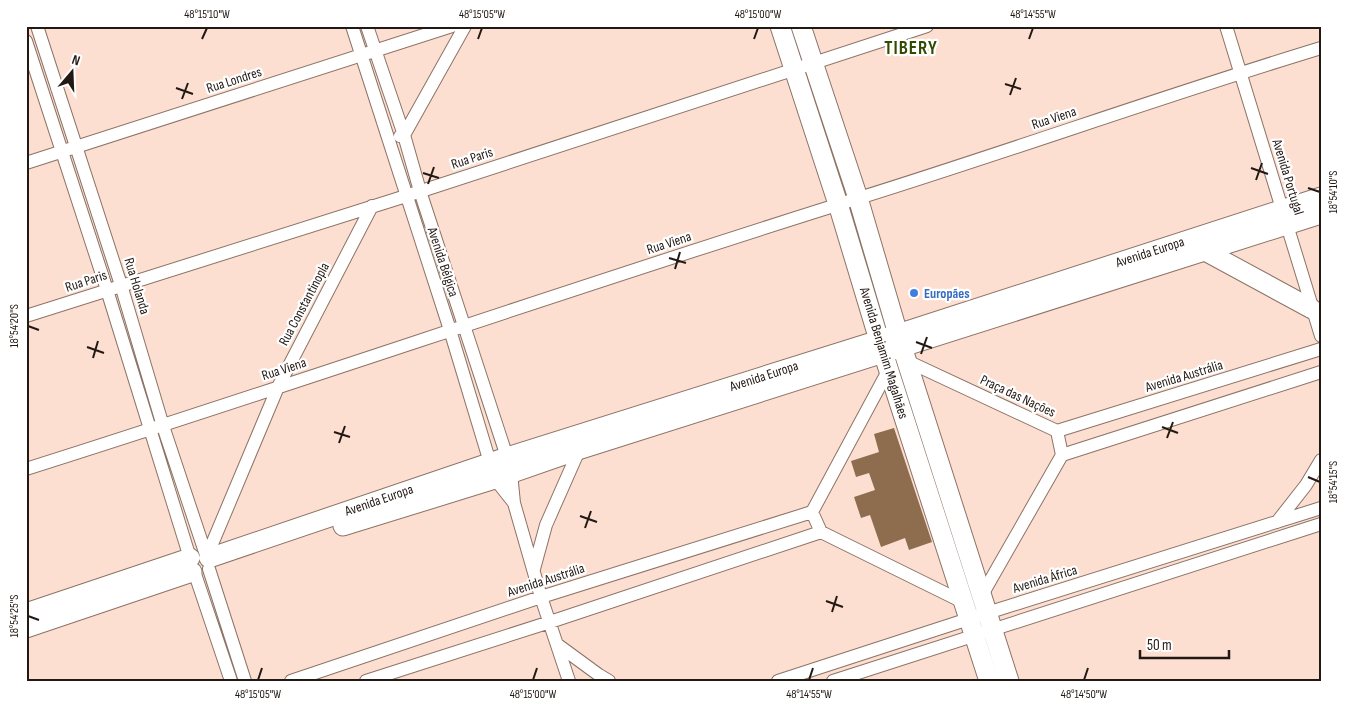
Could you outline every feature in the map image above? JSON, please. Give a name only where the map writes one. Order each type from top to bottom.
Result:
[{"type":"main road","name":"Avenida Benjamim Magalhães","points":[[780,26],[914,447],[978,620],[1009,681]]},
{"type":"main road","name":"Avenida Benjamim Magalhães","points":[[801,26],[858,198],[902,347],[982,594],[978,620],[989,681]]},
{"type":"main road","name":"Avenida Europa","points":[[902,347],[1205,251],[1284,217],[1321,197]]},
{"type":"main road","name":"Avenida Europa","points":[[26,613],[201,563],[501,468],[578,450],[884,354],[1284,217],[1321,214]]},
{"type":"main road","points":[[1205,251],[1312,309]]},
{"type":"main road","name":"Avenida Europa","points":[[501,468],[590,432],[884,354]]},
{"type":"main road","points":[[914,447],[933,442]]},
{"type":"main road","name":"Avenida Europa","points":[[26,628],[201,563]]},
{"type":"street","name":"Rua Holanda","points":[[37,26],[121,285],[163,426],[231,681]]},
{"type":"street","name":"Avenida Bélgica","points":[[352,26],[450,330],[514,503],[541,597],[569,681]]},
{"type":"street","name":"Avenida Bélgica","points":[[367,26],[404,135],[420,191],[464,325],[501,468]]},
{"type":"street","name":"Rua Londres","points":[[26,164],[452,26]]},
{"type":"street","points":[[389,140],[404,135],[465,26]]},
{"type":"street","name":"Rua Paris","points":[[26,316],[406,196],[794,71],[927,26]]},
{"type":"street","name":"Avenida Portugal","points":[[1226,26],[1321,336]]},
{"type":"street","name":"Rua Holanda","points":[[26,41],[107,290],[150,430],[245,681]]},
{"type":"street","name":"Rua Viena","points":[[26,468],[163,426],[464,325],[1321,48]]},
{"type":"street","name":"Rua Constantinopla","points":[[201,563],[278,387],[372,206]]},
{"type":"street","name":"Praça das Nações","points":[[902,347],[1057,431],[1062,455]]},
{"type":"street","name":"Avenida Austrália","points":[[1057,431],[1321,349]]},
{"type":"street","points":[[884,354],[812,512],[820,532],[978,620]]},
{"type":"street","points":[[982,594],[1062,455],[1321,372]]},
{"type":"street","points":[[534,569],[546,525],[578,450],[590,432]]},
{"type":"street","points":[[1276,522],[1306,484],[1321,460]]},
{"type":"street","name":"Avenida África","points":[[782,680],[978,620],[1321,508]]},
{"type":"street","name":"Avenida Austrália","points":[[291,681],[541,597],[812,512]]},
{"type":"street","name":"Avenida África","points":[[833,681],[978,620],[1321,524]]},
{"type":"street","points":[[366,681],[820,532]]},
{"type":"street","points":[[558,645],[609,681]]},
{"type":"building","points":[[894,428],[932,542],[909,550],[905,538],[881,547],[870,515],[861,518],[854,497],[875,490],[869,473],[856,477],[851,461],[879,452],[874,434]]},
{"type":"place","name":"Europães","points":[[914,293]]},
{"type":"district","name":"TIBERY","points":[[911,48]]}]
